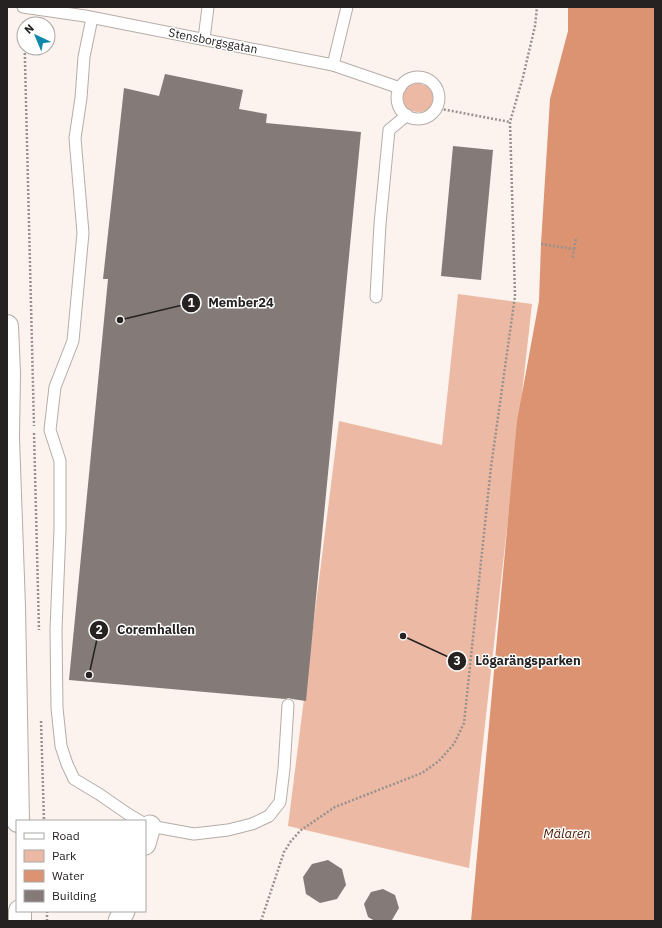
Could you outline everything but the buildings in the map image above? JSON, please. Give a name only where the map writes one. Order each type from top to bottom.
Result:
[{"type":"main road","points":[[7,326],[11,607],[18,816]]},
{"type":"main road","points":[[7,783],[18,816]]},
{"type":"street","points":[[119,921],[124,912]]},
{"type":"lane","name":"Stensborgsgatan","points":[[23,7],[92,18],[333,65],[400,88]]},
{"type":"lane","points":[[204,39],[208,7]]},
{"type":"lane","points":[[333,65],[347,7]]},
{"type":"lane","points":[[92,18],[84,57],[75,138],[83,233],[73,341],[55,387],[50,430],[60,461],[60,529],[56,637],[57,708],[61,746],[74,779],[99,794],[135,820]]},
{"type":"lane","points":[[415,77],[422,77],[433,83],[439,95],[436,108],[426,117],[420,118],[413,118],[402,111],[399,106],[398,94],[404,82],[415,77]]},
{"type":"lane","points":[[376,297],[380,224],[389,130],[407,115]]},
{"type":"lane","points":[[146,829],[194,834],[228,830],[252,824],[269,816],[280,802],[284,769],[288,706]]},
{"type":"path","points":[[23,7],[39,635]]},
{"type":"path","points":[[261,921],[284,852],[301,830],[335,808],[422,773],[439,761],[454,744],[464,723],[491,467],[515,296],[510,122],[523,77],[535,26],[537,7]]},
{"type":"path","points":[[436,108],[510,122]]},
{"type":"path","points":[[572,259],[576,239]]},
{"type":"path","points":[[541,244],[574,249]]},
{"type":"path","points":[[41,718],[44,820]]},
{"type":"green space","points":[[418,83],[430,87],[434,98],[431,107],[423,112],[412,111],[403,107],[402,104],[403,92],[407,86]]},
{"type":"green space","points":[[458,294],[532,304],[469,868],[288,826],[339,421],[442,445]]},
{"type":"water","name":"Mälaren","points":[[568,7],[655,7],[655,921],[471,921],[517,421],[539,301],[550,99],[568,31]]},
{"type":"place","name":"Member24","points":[[120,320]]},
{"type":"place","name":"Lögarängsparken","points":[[403,636]]},
{"type":"place","name":"Coremhallen","points":[[89,675]]}]
